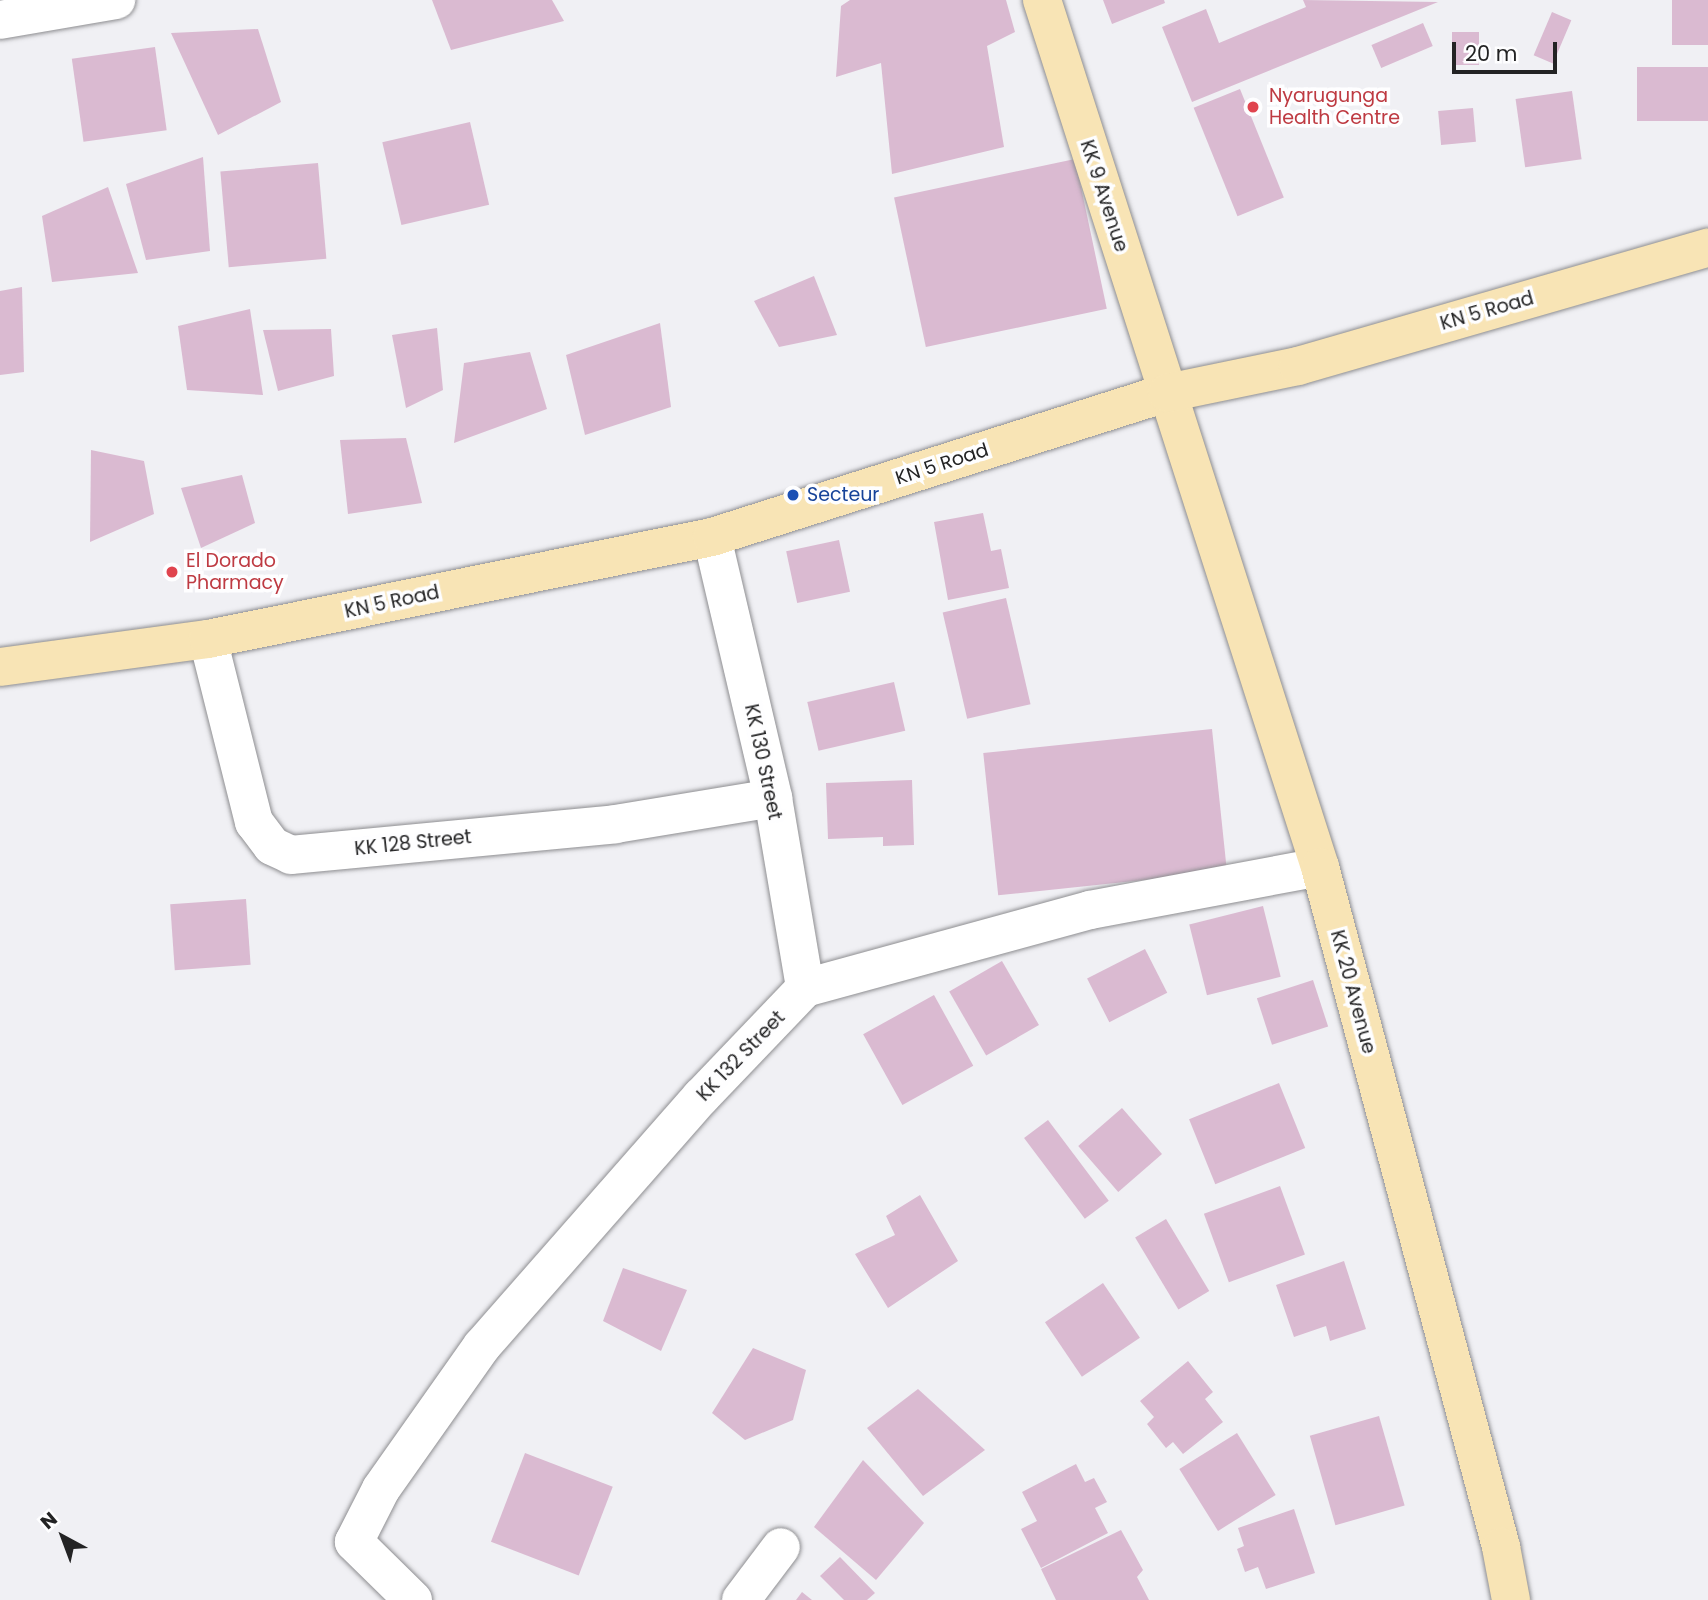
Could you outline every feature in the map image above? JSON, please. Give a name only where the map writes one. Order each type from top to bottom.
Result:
[{"type":"main road","name":"KK 9 Avenue","points":[[1042,0],[1167,393]]},
{"type":"main road","name":"KN 5 Road","points":[[0,667],[208,639],[712,537],[1167,393],[1298,366],[1708,248]]},
{"type":"main road","name":"KK 20 Avenue","points":[[1167,393],[1320,867],[1501,1548],[1511,1600]]},
{"type":"street","points":[[0,20],[116,0]]},
{"type":"street","name":"KK 130 Street","points":[[712,537],[772,798],[806,988]]},
{"type":"street","name":"KK 128 Street","points":[[208,639],[254,822],[272,846],[291,855],[616,824],[772,798]]},
{"type":"street","points":[[806,988],[1090,909],[1320,867]]},
{"type":"street","name":"KK 132 Street","points":[[413,1600],[355,1542],[380,1489],[482,1346],[701,1097],[806,988]]},
{"type":"street","points":[[741,1600],[781,1547]]},
{"type":"building","points":[[432,0],[552,0],[564,21],[451,50]]},
{"type":"building","points":[[850,0],[1006,0],[1015,32],[987,46],[1004,147],[892,174],[881,63],[836,77],[841,6]]},
{"type":"building","points":[[1103,0],[1164,0],[1165,3],[1112,24]]},
{"type":"building","points":[[1303,0],[1438,2],[1192,102],[1162,27],[1206,9],[1219,43],[1306,7]]},
{"type":"building","points":[[1672,0],[1708,0],[1708,45],[1672,45]]},
{"type":"building","points":[[1552,12],[1571,20],[1553,63],[1534,55]]},
{"type":"building","points":[[1423,23],[1433,46],[1381,68],[1371,45]]},
{"type":"building","points":[[258,29],[281,102],[218,135],[171,33]]},
{"type":"building","points":[[1452,32],[1479,32],[1479,65],[1452,65]]},
{"type":"building","points":[[155,47],[167,130],[84,142],[72,59]]},
{"type":"building","points":[[1637,67],[1708,67],[1708,121],[1637,121]]},
{"type":"building","points":[[1240,89],[1284,197],[1237,216],[1194,108]]},
{"type":"building","points":[[1572,91],[1582,159],[1525,167],[1516,99]]},
{"type":"building","points":[[1473,108],[1476,142],[1441,145],[1438,111]]},
{"type":"building","points":[[470,122],[489,205],[401,225],[382,142]]},
{"type":"building","points":[[203,157],[210,251],[146,260],[126,184]]},
{"type":"building","points":[[1075,159],[1107,309],[926,347],[894,197]]},
{"type":"building","points":[[318,163],[326,259],[229,267],[220,172]]},
{"type":"building","points":[[108,187],[138,273],[52,282],[42,216]]},
{"type":"building","points":[[814,276],[837,335],[779,347],[754,301]]},
{"type":"building","points":[[22,287],[24,372],[0,375],[0,291]]},
{"type":"building","points":[[250,309],[263,395],[187,390],[178,326]]},
{"type":"building","points":[[660,323],[671,407],[585,435],[566,355]]},
{"type":"building","points":[[437,328],[443,390],[406,408],[392,335]]},
{"type":"building","points":[[331,329],[334,376],[278,391],[263,330]]},
{"type":"building","points":[[530,352],[547,409],[454,443],[464,363]]},
{"type":"building","points":[[406,438],[422,503],[348,514],[340,440]]},
{"type":"building","points":[[91,450],[144,461],[154,514],[90,542]]},
{"type":"building","points":[[242,475],[255,523],[201,548],[181,488]]},
{"type":"building","points":[[983,513],[991,551],[1001,549],[1009,588],[948,600],[934,522]]},
{"type":"building","points":[[839,540],[850,592],[797,603],[786,551]]},
{"type":"building","points":[[1006,598],[1031,704],[967,719],[943,613]]},
{"type":"building","points":[[894,682],[905,731],[819,751],[807,702]]},
{"type":"building","points":[[1212,729],[1227,871],[998,895],[983,753]]},
{"type":"building","points":[[912,780],[914,845],[883,846],[883,837],[828,839],[826,783]]},
{"type":"building","points":[[246,899],[251,965],[175,970],[170,904]]},
{"type":"building","points":[[1263,906],[1281,977],[1207,995],[1189,924]]},
{"type":"building","points":[[1145,949],[1167,993],[1109,1022],[1087,979]]},
{"type":"building","points":[[1002,961],[1039,1025],[986,1056],[949,991]]},
{"type":"building","points":[[1313,980],[1328,1027],[1272,1045],[1257,998]]},
{"type":"building","points":[[934,995],[973,1066],[902,1105],[863,1034]]},
{"type":"building","points":[[1279,1083],[1305,1148],[1215,1184],[1189,1119]]},
{"type":"building","points":[[1122,1108],[1162,1154],[1118,1192],[1078,1146]]},
{"type":"building","points":[[1048,1120],[1109,1201],[1085,1219],[1024,1138]]},
{"type":"building","points":[[1280,1186],[1305,1255],[1229,1282],[1204,1214]]},
{"type":"building","points":[[920,1195],[958,1261],[888,1308],[855,1254],[895,1235],[886,1216]]},
{"type":"building","points":[[1166,1219],[1209,1291],[1178,1310],[1135,1238]]},
{"type":"building","points":[[1344,1261],[1366,1329],[1330,1341],[1326,1326],[1294,1337],[1276,1285]]},
{"type":"building","points":[[623,1268],[687,1290],[661,1351],[603,1321]]},
{"type":"building","points":[[1103,1283],[1140,1338],[1082,1377],[1045,1322]]},
{"type":"building","points":[[753,1348],[806,1370],[793,1420],[745,1440],[712,1413]]},
{"type":"building","points":[[1188,1361],[1213,1392],[1205,1399],[1223,1422],[1183,1454],[1173,1442],[1166,1448],[1147,1424],[1154,1417],[1140,1401]]},
{"type":"building","points":[[918,1389],[985,1450],[923,1496],[867,1428]]},
{"type":"building","points":[[1379,1416],[1405,1505],[1335,1525],[1310,1436]]},
{"type":"building","points":[[1237,1433],[1276,1495],[1218,1531],[1179,1469]]},
{"type":"building","points":[[525,1453],[613,1487],[579,1575],[491,1542]]},
{"type":"building","points":[[863,1460],[924,1523],[876,1580],[814,1527]]},
{"type":"building","points":[[1076,1464],[1085,1482],[1094,1478],[1107,1502],[1095,1508],[1108,1533],[1041,1568],[1021,1529],[1037,1521],[1022,1492]]},
{"type":"building","points":[[1294,1509],[1315,1573],[1266,1589],[1258,1567],[1245,1572],[1237,1549],[1244,1546],[1238,1528]]},
{"type":"building","points":[[1121,1530],[1143,1570],[1137,1577],[1149,1600],[1056,1600],[1041,1569]]},
{"type":"building","points":[[840,1557],[875,1593],[867,1600],[844,1600],[820,1576]]},
{"type":"building","points":[[802,1592],[812,1600],[796,1600]]},
{"type":"place","name":"Nyarugunga Health Centre","points":[[1253,107]]},
{"type":"place","name":"Secteur","points":[[793,495]]},
{"type":"place","name":"El Dorado Pharmacy","points":[[172,572]]}]
